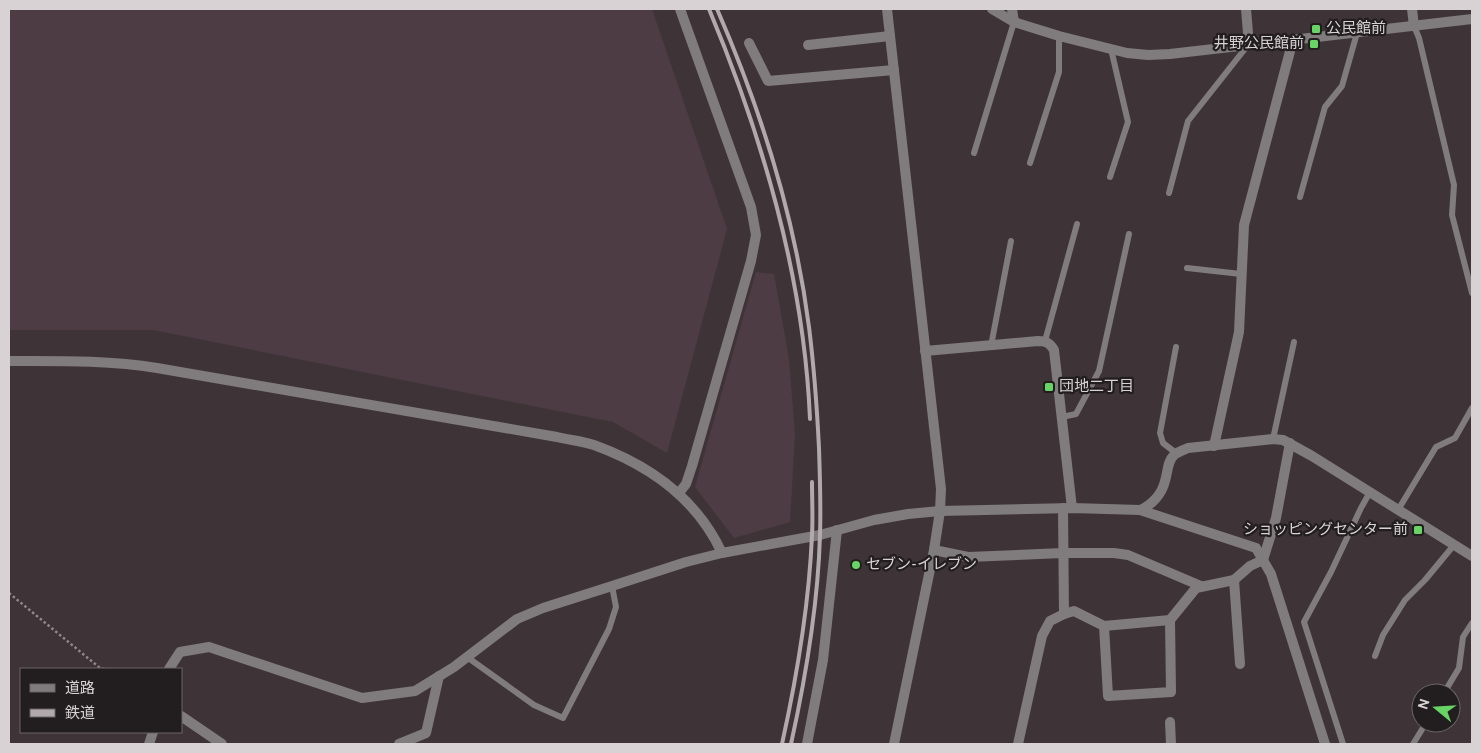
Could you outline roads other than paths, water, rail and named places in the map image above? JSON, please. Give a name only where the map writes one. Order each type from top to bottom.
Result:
[{"type":"street","points":[[678,493],[686,484],[692,466],[751,261],[756,235],[751,207],[680,9]]},
{"type":"street","points":[[887,9],[941,489],[940,511],[934,550],[894,744]]},
{"type":"street","points":[[992,9],[1014,22],[1059,36],[1128,54],[1148,56],[1472,19]]},
{"type":"street","points":[[1012,9],[1014,22]]},
{"type":"street","points":[[1246,9],[1249,45]]},
{"type":"street","points":[[1412,9],[1414,26]]},
{"type":"street","points":[[808,45],[890,36]]},
{"type":"street","points":[[1214,446],[1239,332],[1244,224],[1293,40]]},
{"type":"street","points":[[749,43],[768,81],[894,70]]},
{"type":"street","points":[[925,351],[1045,341],[1054,350],[1062,418],[1068,508],[1063,553],[1064,614]]},
{"type":"street","points":[[9,361],[93,362],[139,365],[557,437],[593,445],[628,460],[654,475],[678,493],[700,516],[714,535],[722,553]]},
{"type":"street","points":[[1140,510],[1149,507],[1159,495],[1165,482],[1171,459],[1188,448],[1273,439],[1283,440],[1472,556]]},
{"type":"street","points":[[1104,626],[1108,696],[1171,692],[1170,620],[1196,588],[1234,580],[1250,566],[1263,560],[1276,518],[1290,443]]},
{"type":"street","points":[[170,668],[180,652],[209,647],[362,698],[415,691],[467,657],[517,619],[543,608],[686,562],[722,553],[820,535],[874,520],[908,514],[940,511],[1068,508],[1140,510],[1256,548],[1271,574],[1325,744]]},
{"type":"street","points":[[807,744],[823,660],[837,530]]},
{"type":"street","points":[[934,550],[968,557],[1114,553],[1128,555],[1201,586]]},
{"type":"street","points":[[1234,580],[1240,664]]},
{"type":"street","points":[[1018,744],[1042,636],[1050,622],[1074,611],[1104,626],[1170,620]]},
{"type":"street","points":[[399,744],[426,733],[439,676]]},
{"type":"street","points":[[182,717],[222,744]]},
{"type":"street","points":[[1170,722],[1171,744]]},
{"type":"lane","points":[[974,154],[1014,22]]},
{"type":"lane","points":[[1414,26],[1419,38],[1454,185],[1452,215],[1472,293]]},
{"type":"lane","points":[[1300,197],[1325,107],[1342,86],[1357,33]]},
{"type":"lane","points":[[1030,163],[1060,72],[1059,36]]},
{"type":"lane","points":[[1169,193],[1188,122],[1249,45]]},
{"type":"lane","points":[[1110,176],[1128,122],[1111,49]]},
{"type":"lane","points":[[1045,341],[1077,224]]},
{"type":"lane","points":[[1062,418],[1076,414],[1099,371],[1129,234]]},
{"type":"lane","points":[[992,346],[1011,241]]},
{"type":"lane","points":[[1187,268],[1241,274]]},
{"type":"lane","points":[[1273,439],[1294,342]]},
{"type":"lane","points":[[1176,347],[1160,433],[1163,443],[1176,454]]},
{"type":"lane","points":[[1398,510],[1436,447],[1454,438],[1472,408]]},
{"type":"lane","points":[[1343,744],[1304,622],[1370,492]]},
{"type":"lane","points":[[1375,656],[1383,635],[1404,600],[1454,545]]},
{"type":"lane","points":[[467,657],[534,705],[563,718],[609,629],[616,608],[612,586]]},
{"type":"lane","points":[[1450,683],[1459,668],[1463,637],[1472,623]]},
{"type":"lane","points":[[1413,744],[1420,733]]},
{"type":"railway","points":[[709,9],[747,108],[778,210],[799,314],[806,366],[810,419]]},
{"type":"railway","points":[[717,9],[748,86],[774,165],[795,246],[809,327],[820,470],[819,561],[810,640],[791,744]]},
{"type":"railway","points":[[782,744],[793,693],[805,614],[812,535],[812,482]]},
{"type":"place","name":"公民館前","points":[[1316,29]]},
{"type":"place","name":"井野公民館前","points":[[1314,44]]},
{"type":"place","name":"団地二丁目","points":[[1049,387]]},
{"type":"place","name":"ショッピングセンター前","points":[[1418,530]]},
{"type":"place","name":"セブン-イレブン","points":[[856,565]]}]
